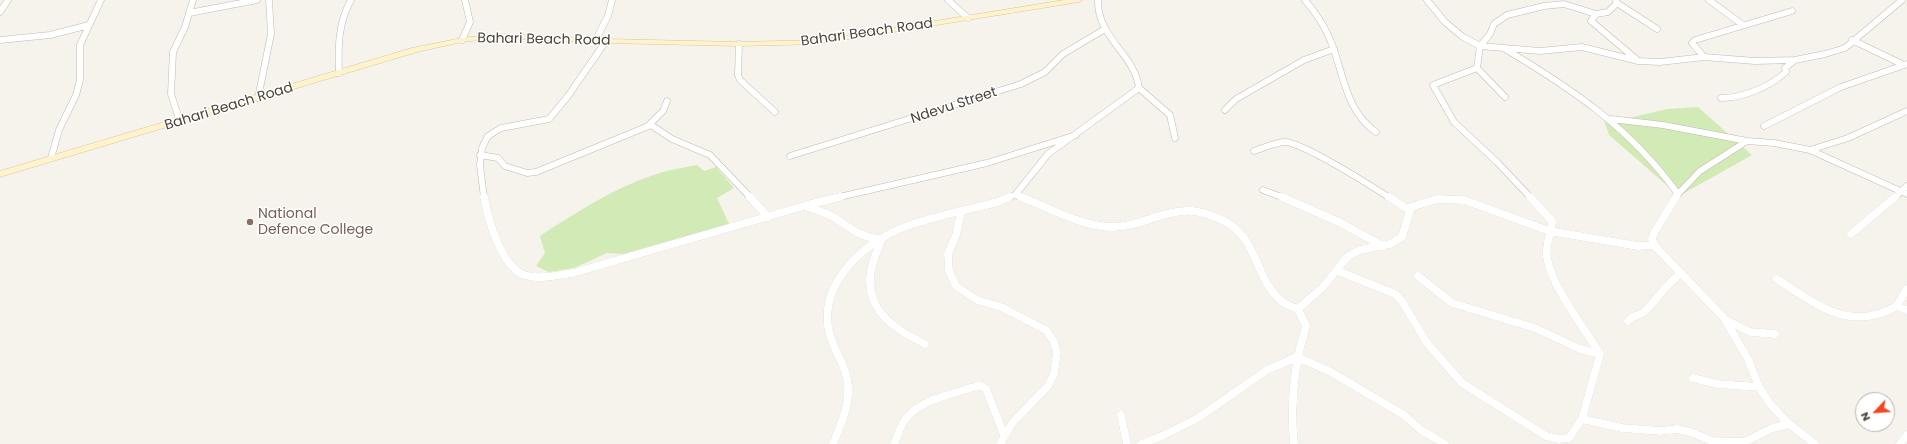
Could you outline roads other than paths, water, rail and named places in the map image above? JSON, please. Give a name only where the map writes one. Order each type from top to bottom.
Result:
[{"type":"street","points":[[0,12],[8,0]]},
{"type":"street","points":[[51,158],[59,130],[76,95],[80,80],[80,45],[101,0]]},
{"type":"street","points":[[180,122],[171,94],[173,52],[185,27],[193,0]]},
{"type":"street","points":[[189,13],[257,0]]},
{"type":"street","points":[[258,98],[271,34],[269,0]]},
{"type":"street","points":[[339,73],[339,42],[346,9],[351,0]]},
{"type":"street","points":[[462,40],[470,22],[465,0]]},
{"type":"street","points":[[595,41],[608,16],[612,0]]},
{"type":"street","points":[[948,0],[968,18]]},
{"type":"street","name":"Bahari Beach Road","points":[[0,174],[51,158],[180,122],[414,50],[462,40],[500,36],[595,41],[739,44],[819,42],[1079,0]]},
{"type":"street","points":[[833,444],[844,416],[849,395],[849,385],[830,333],[827,310],[835,284],[844,269],[855,259],[898,229],[998,202],[1015,195],[1048,154],[1135,93],[1139,88],[1139,79],[1098,17],[1098,0]]},
{"type":"street","points":[[1304,0],[1315,11],[1334,49],[1346,94],[1352,105],[1371,129],[1376,132]]},
{"type":"street","points":[[1428,0],[1445,22],[1463,37],[1480,46],[1540,51],[1582,48],[1638,61],[1660,62],[1704,57],[1755,61],[1795,60],[1845,48],[1852,40],[1902,0]]},
{"type":"street","points":[[1709,0],[1742,25]]},
{"type":"street","points":[[1477,68],[1480,46],[1494,24],[1507,15],[1562,4],[1596,14],[1606,14],[1613,10],[1616,2],[1657,29]]},
{"type":"street","points":[[1704,57],[1692,42],[1742,25],[1792,11]]},
{"type":"street","points":[[1596,14],[1591,21],[1638,61]]},
{"type":"street","points":[[0,40],[50,35],[89,25]]},
{"type":"street","name":"Ndevu Street","points":[[790,156],[1021,84],[1045,72],[1064,54],[1105,29]]},
{"type":"street","points":[[1852,40],[1905,65]]},
{"type":"street","points":[[606,41],[563,100],[555,115],[542,121],[506,128],[492,133],[487,136],[480,155],[482,192],[502,252],[510,265],[521,273],[538,277],[573,273],[804,206],[987,163],[1076,135]]},
{"type":"street","points":[[739,44],[738,75],[740,80],[776,112]]},
{"type":"street","points":[[1505,48],[1572,89],[1611,119],[1657,163],[1678,194]]},
{"type":"street","points":[[1225,110],[1236,99],[1304,60],[1334,49]]},
{"type":"street","points":[[1721,98],[1734,97],[1776,79],[1786,72],[1785,68],[1795,60]]},
{"type":"street","points":[[1764,126],[1841,87],[1905,65]]},
{"type":"street","points":[[1477,68],[1505,97]]},
{"type":"street","points":[[1338,271],[1394,294],[1402,301],[1427,343],[1462,382],[1546,436],[1565,440],[1573,433],[1582,419],[1600,354],[1549,266],[1547,256],[1549,232],[1553,225],[1552,221],[1497,162],[1454,122],[1434,89],[1433,85],[1436,82],[1477,68]]},
{"type":"street","points":[[1139,88],[1170,115],[1175,138]]},
{"type":"street","points":[[480,155],[498,158],[505,166],[527,173],[536,172],[649,125],[663,111],[667,101]]},
{"type":"street","points":[[1810,150],[1854,137],[1907,111]]},
{"type":"street","points":[[1611,119],[1663,125],[1747,141],[1774,143],[1810,150],[1905,190],[1851,234]]},
{"type":"street","points":[[649,125],[653,125],[672,139],[710,155],[768,217]]},
{"type":"street","points":[[1747,141],[1700,171],[1695,178],[1678,194],[1654,233],[1652,239],[1654,245],[1680,274],[1724,318],[1746,332],[1761,335],[1774,334]]},
{"type":"street","points":[[1254,151],[1285,142],[1308,150],[1340,167],[1409,210]]},
{"type":"street","points":[[1263,190],[1312,208],[1361,232],[1383,246]]},
{"type":"street","points":[[1015,195],[1103,226],[1129,226],[1184,212],[1201,213],[1228,223],[1246,238],[1254,252],[1262,274],[1272,290],[1287,306],[1298,309],[1306,326],[1297,357],[1293,405],[1294,444]]},
{"type":"street","points":[[1298,309],[1338,271],[1348,257],[1363,250],[1393,243],[1402,237],[1411,207],[1437,199],[1450,198],[1464,200],[1549,232],[1638,246],[1654,245]]},
{"type":"street","points":[[804,206],[826,213],[865,236],[877,240],[883,239]]},
{"type":"street","points":[[961,212],[956,235],[948,254],[949,271],[956,286],[977,300],[1001,307],[1046,330],[1051,335],[1057,352],[1056,372],[1049,386],[1041,396],[1027,406],[1004,435],[1000,444]]},
{"type":"street","points":[[883,239],[872,266],[870,280],[872,294],[886,320],[895,328],[925,344]]},
{"type":"street","points":[[1628,321],[1631,317],[1643,313],[1667,284],[1680,274]]},
{"type":"street","points":[[1418,276],[1452,303],[1535,328],[1580,349],[1600,354]]},
{"type":"street","points":[[1777,279],[1819,306],[1847,317],[1871,318],[1896,306],[1907,289]]},
{"type":"street","points":[[1896,306],[1907,310]]},
{"type":"street","points":[[1724,318],[1748,359],[1759,387],[1770,404],[1789,424],[1815,444]]},
{"type":"street","points":[[1141,444],[1162,436],[1198,418],[1267,370],[1297,357],[1328,371],[1404,415],[1421,430],[1445,444]]},
{"type":"street","points":[[1693,378],[1716,384],[1759,387]]},
{"type":"street","points":[[894,444],[908,416],[918,409],[943,397],[980,386],[983,386],[988,394],[1004,435]]},
{"type":"street","points":[[1121,414],[1127,444]]},
{"type":"street","points":[[1582,419],[1622,428],[1661,431],[1677,429],[1693,433],[1712,441],[1744,442],[1773,428],[1789,424]]},
{"type":"street","points":[[1900,444],[1907,436]]},
{"type":"place","name":"National Defence College","points":[[250,222]]}]
